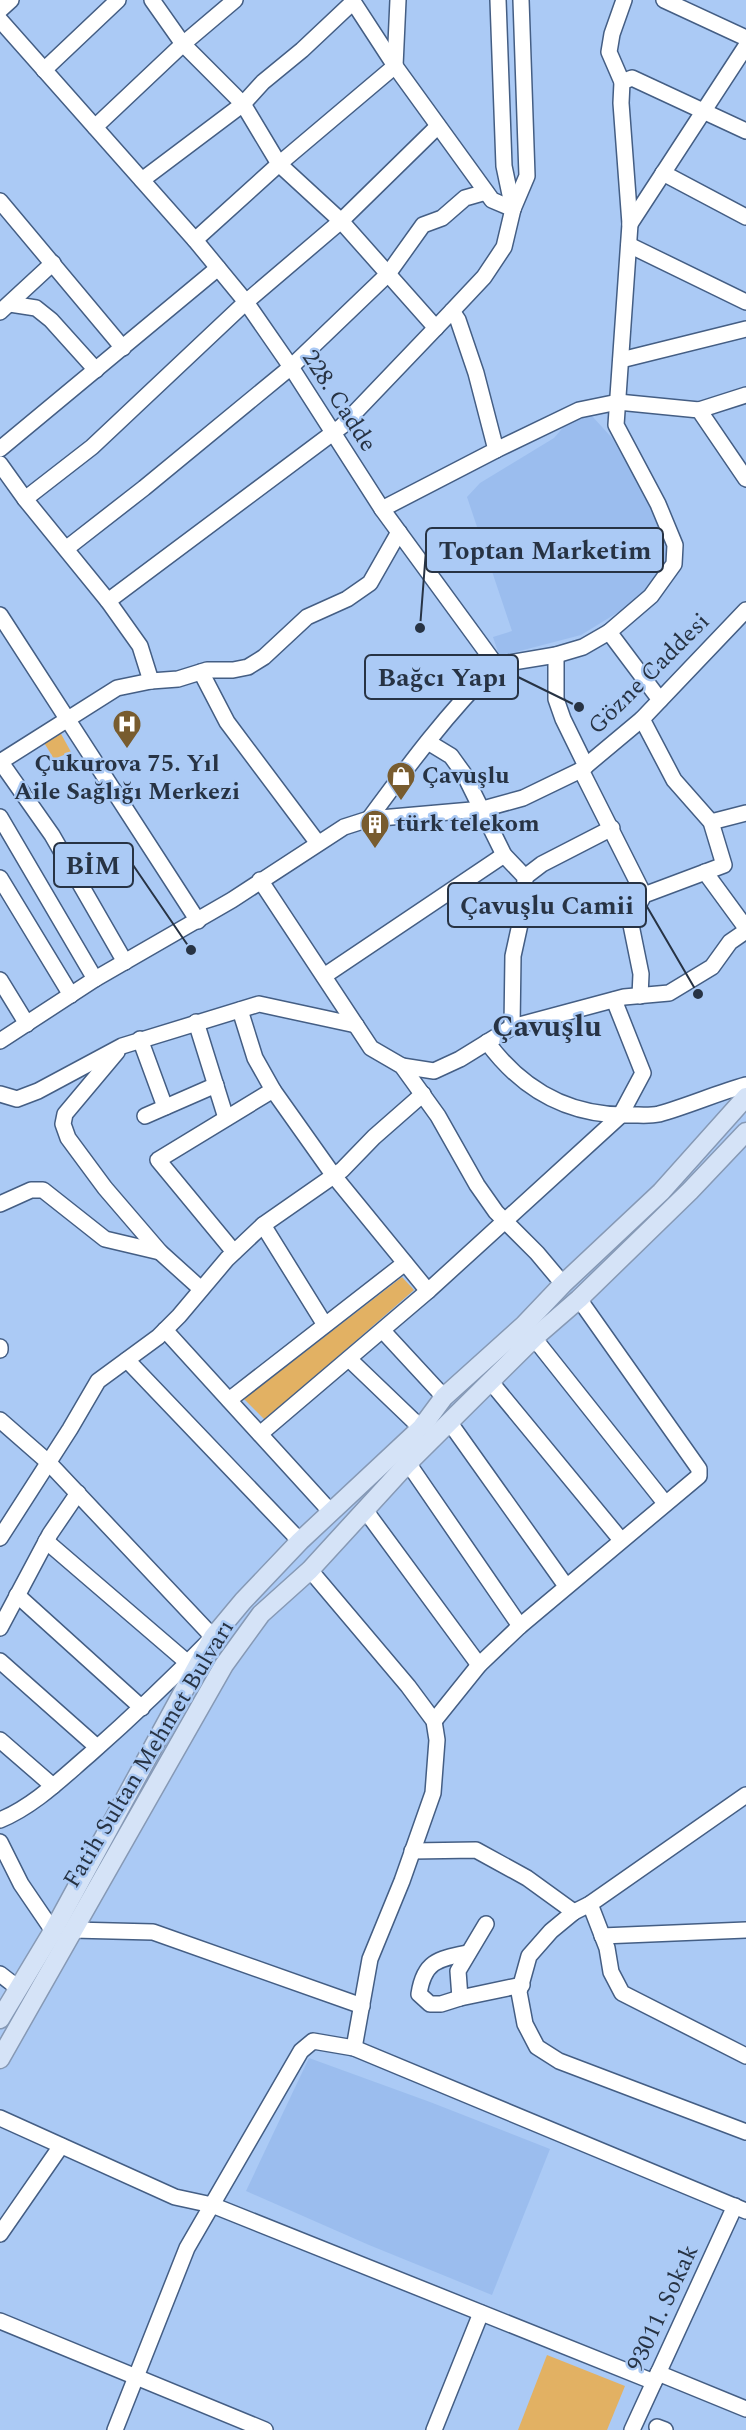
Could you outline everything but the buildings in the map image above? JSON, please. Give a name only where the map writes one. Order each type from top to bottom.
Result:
[{"type":"main road","name":"Fatih Sultan Mehmet Bulvarı","points":[[0,2019],[52,1931],[213,1637],[243,1601],[330,1511],[421,1428],[444,1398],[524,1325],[563,1284],[661,1192],[746,1097]]},
{"type":"main road","name":"Fatih Sultan Mehmet Bulvarı","points":[[0,2059],[224,1665],[261,1614],[310,1570],[408,1463],[490,1381],[534,1338],[579,1299],[690,1191],[746,1132]]},
{"type":"street","points":[[0,10],[11,0]]},
{"type":"street","points":[[44,70],[118,0]]},
{"type":"street","points":[[152,0],[183,44],[243,105],[279,164],[341,220],[436,328]]},
{"type":"street","points":[[95,127],[183,44],[235,0]]},
{"type":"street","points":[[195,240],[279,164],[395,66],[398,0]]},
{"type":"street","points":[[498,0],[504,166],[513,209]]},
{"type":"street","points":[[108,600],[342,426],[484,278],[504,248],[513,209],[527,176],[521,0]]},
{"type":"street","points":[[369,819],[428,742],[496,665],[556,655],[583,647],[609,632],[651,596],[674,564],[675,546],[658,504],[616,425],[630,224],[621,103],[622,82],[609,52],[612,34],[624,0]]},
{"type":"street","points":[[664,0],[746,38]]},
{"type":"street","points":[[141,180],[243,105],[263,82],[302,50],[352,1],[395,66],[492,200],[513,209]]},
{"type":"street","name":"228. Cadde","points":[[0,20],[195,240],[246,302],[291,367],[382,509],[496,665]]},
{"type":"street","points":[[630,224],[746,46]]},
{"type":"street","points":[[622,82],[632,78],[746,131]]},
{"type":"street","points":[[25,499],[92,447],[246,302],[341,220],[438,126]]},
{"type":"street","points":[[663,173],[746,217]]},
{"type":"street","points":[[67,548],[291,367],[388,274],[423,225],[442,218],[465,198],[486,192]]},
{"type":"street","points":[[0,201],[123,348]]},
{"type":"street","points":[[629,245],[746,302]]},
{"type":"street","points":[[5,308],[53,263]]},
{"type":"street","points":[[0,449],[218,268]]},
{"type":"street","points":[[5,308],[36,308],[96,370]]},
{"type":"street","points":[[452,311],[458,320],[476,373],[496,450]]},
{"type":"street","points":[[621,360],[746,329]]},
{"type":"street","points":[[382,509],[579,410],[618,402],[699,411],[746,395]]},
{"type":"street","points":[[699,411],[746,478]]},
{"type":"street","points":[[0,464],[25,499],[108,600],[140,646],[151,681]]},
{"type":"street","points":[[124,962],[52,835],[2,769],[68,718],[117,688],[151,681],[178,679],[201,672],[248,667],[264,657],[307,617],[347,599],[370,583],[399,532]]},
{"type":"street","name":"Gözne Caddesi","points":[[0,1041],[95,979],[198,921],[317,842],[344,827],[369,819],[483,809],[523,798],[584,768],[642,719],[746,610]]},
{"type":"street","points":[[0,615],[198,921]]},
{"type":"street","points":[[609,632],[660,700]]},
{"type":"street","points":[[556,655],[556,699],[584,768],[644,895]]},
{"type":"street","points":[[201,672],[227,722],[317,842]]},
{"type":"street","points":[[640,996],[641,974],[630,920],[644,895],[724,865],[711,822],[674,780],[642,719]]},
{"type":"street","points":[[428,742],[451,756],[465,774],[504,855],[525,877],[524,906],[513,956],[512,1027]]},
{"type":"street","points":[[711,822],[746,813]]},
{"type":"street","points":[[0,817],[95,979]]},
{"type":"street","points":[[525,877],[542,864],[612,828]]},
{"type":"street","points":[[324,976],[504,855]]},
{"type":"street","points":[[260,880],[371,1048],[402,1066],[434,1071],[512,1027],[614,1000],[669,993],[712,967],[730,942],[746,930],[705,872]]},
{"type":"street","points":[[0,878],[71,995]]},
{"type":"street","points":[[0,980],[27,1024]]},
{"type":"street","points":[[260,1434],[383,1331],[506,1222],[620,1116],[643,1073],[614,1000]]},
{"type":"street","points":[[0,1094],[17,1098],[38,1091],[122,1046],[259,1004],[356,1025]]},
{"type":"street","points":[[240,1010],[255,1058],[273,1090],[334,1176],[428,1291]]},
{"type":"street","points":[[196,1022],[226,1118]]},
{"type":"street","points":[[140,1039],[165,1107]]},
{"type":"street","points":[[487,1042],[503,1064],[523,1081],[562,1105],[607,1116],[656,1115],[746,1085]]},
{"type":"street","points":[[122,1046],[65,1114],[63,1124],[68,1138],[105,1188],[160,1252],[201,1289]]},
{"type":"street","points":[[402,1066],[423,1094],[495,1212],[537,1253],[563,1284]]},
{"type":"street","points":[[145,1116],[216,1085]]},
{"type":"street","points":[[234,1252],[158,1160],[273,1090]]},
{"type":"street","points":[[0,1538],[98,1381],[165,1330],[234,1252],[262,1225],[342,1170],[374,1137],[423,1094]]},
{"type":"street","points":[[0,1203],[31,1190],[43,1190],[105,1239],[160,1252]]},
{"type":"street","points":[[262,1225],[325,1325]]},
{"type":"street","points":[[229,1400],[405,1263]]},
{"type":"street","points":[[434,1721],[479,1665],[520,1626],[699,1476],[699,1469],[579,1299]]},
{"type":"street","points":[[165,1330],[330,1511]]},
{"type":"street","points":[[383,1331],[444,1398]]},
{"type":"street","points":[[534,1338],[665,1503]]},
{"type":"street","points":[[349,1359],[421,1428]]},
{"type":"street","points":[[127,1360],[300,1541]]},
{"type":"street","points":[[490,1381],[621,1540]]},
{"type":"street","points":[[0,1420],[48,1462],[213,1637],[142,1708],[53,1786],[12,1815],[0,1820]]},
{"type":"street","points":[[450,1423],[566,1586]]},
{"type":"street","points":[[408,1463],[520,1626]]},
{"type":"street","points":[[0,1628],[46,1541],[78,1493]]},
{"type":"street","points":[[365,1510],[479,1665]]},
{"type":"street","points":[[46,1541],[188,1663]]},
{"type":"street","points":[[310,1570],[408,1686],[434,1721],[437,1740],[433,1792],[370,1959],[354,2048]]},
{"type":"street","points":[[17,1595],[142,1708]]},
{"type":"street","points":[[0,1661],[97,1747]]},
{"type":"street","points":[[0,1740],[53,1786]]},
{"type":"street","points":[[746,1795],[590,1904],[574,1912],[551,1931],[529,1956],[519,1992],[525,2024],[537,2047],[559,2061],[746,2132]]},
{"type":"street","points":[[0,1842],[21,1884],[52,1931]]},
{"type":"street","points":[[412,1851],[476,1850],[527,1878],[574,1912]]},
{"type":"street","points":[[590,1904],[602,1936],[611,1972],[622,1993],[746,2056]]},
{"type":"street","points":[[460,1998],[458,1971],[486,1924]]},
{"type":"street","points":[[73,1930],[153,1932],[362,2006]]},
{"type":"street","points":[[602,1936],[746,1930]]},
{"type":"street","points":[[468,1953],[446,1958],[426,1968],[420,1981],[418,1994],[430,2004],[441,2004],[522,1985]]},
{"type":"street","points":[[0,1974],[18,1988]]},
{"type":"street","points":[[115,2430],[187,2248],[301,2051],[313,2041],[354,2048],[741,2208]]},
{"type":"street","points":[[0,2118],[175,2197],[212,2205],[481,2313],[746,2409]]},
{"type":"street","points":[[0,2234],[61,2146]]},
{"type":"street","name":"93011. Sokak","points":[[632,2430],[656,2377],[741,2208]]},
{"type":"street","points":[[434,2430],[481,2313]]},
{"type":"street","points":[[0,2321],[265,2430]]},
{"type":"shaded area","points":[[585,412],[592,416],[613,439],[663,530],[671,568],[643,597],[581,635],[499,655],[493,637],[512,631],[467,497],[480,483],[554,438],[573,416]]},
{"type":"shaded area","points":[[60,732],[71,752],[54,759],[43,741]]},
{"type":"shaded area","points":[[402,1277],[414,1290],[265,1420],[244,1399]]},
{"type":"shaded area","points":[[309,2058],[550,2149],[492,2295],[369,2245],[246,2191]]},
{"type":"shaded area","points":[[547,2355],[625,2386],[607,2430],[518,2430]]},
{"type":"place","name":"Toptan Marketim","points":[[420,628]]},
{"type":"place","name":"Bağcı Yapı","points":[[579,707]]},
{"type":"place","name":"Çukurova 75. Yıl Aile Sağlığı Merkezi","points":[[127,750]]},
{"type":"place","name":"Çavuşlu","points":[[401,802]]},
{"type":"place","name":"türk telekom","points":[[375,850]]},
{"type":"place","name":"BİM","points":[[191,950]]},
{"type":"place","name":"Çavuşlu Camii","points":[[698,994]]},
{"type":"district","name":"Çavuşlu","points":[[547,1027]]}]
